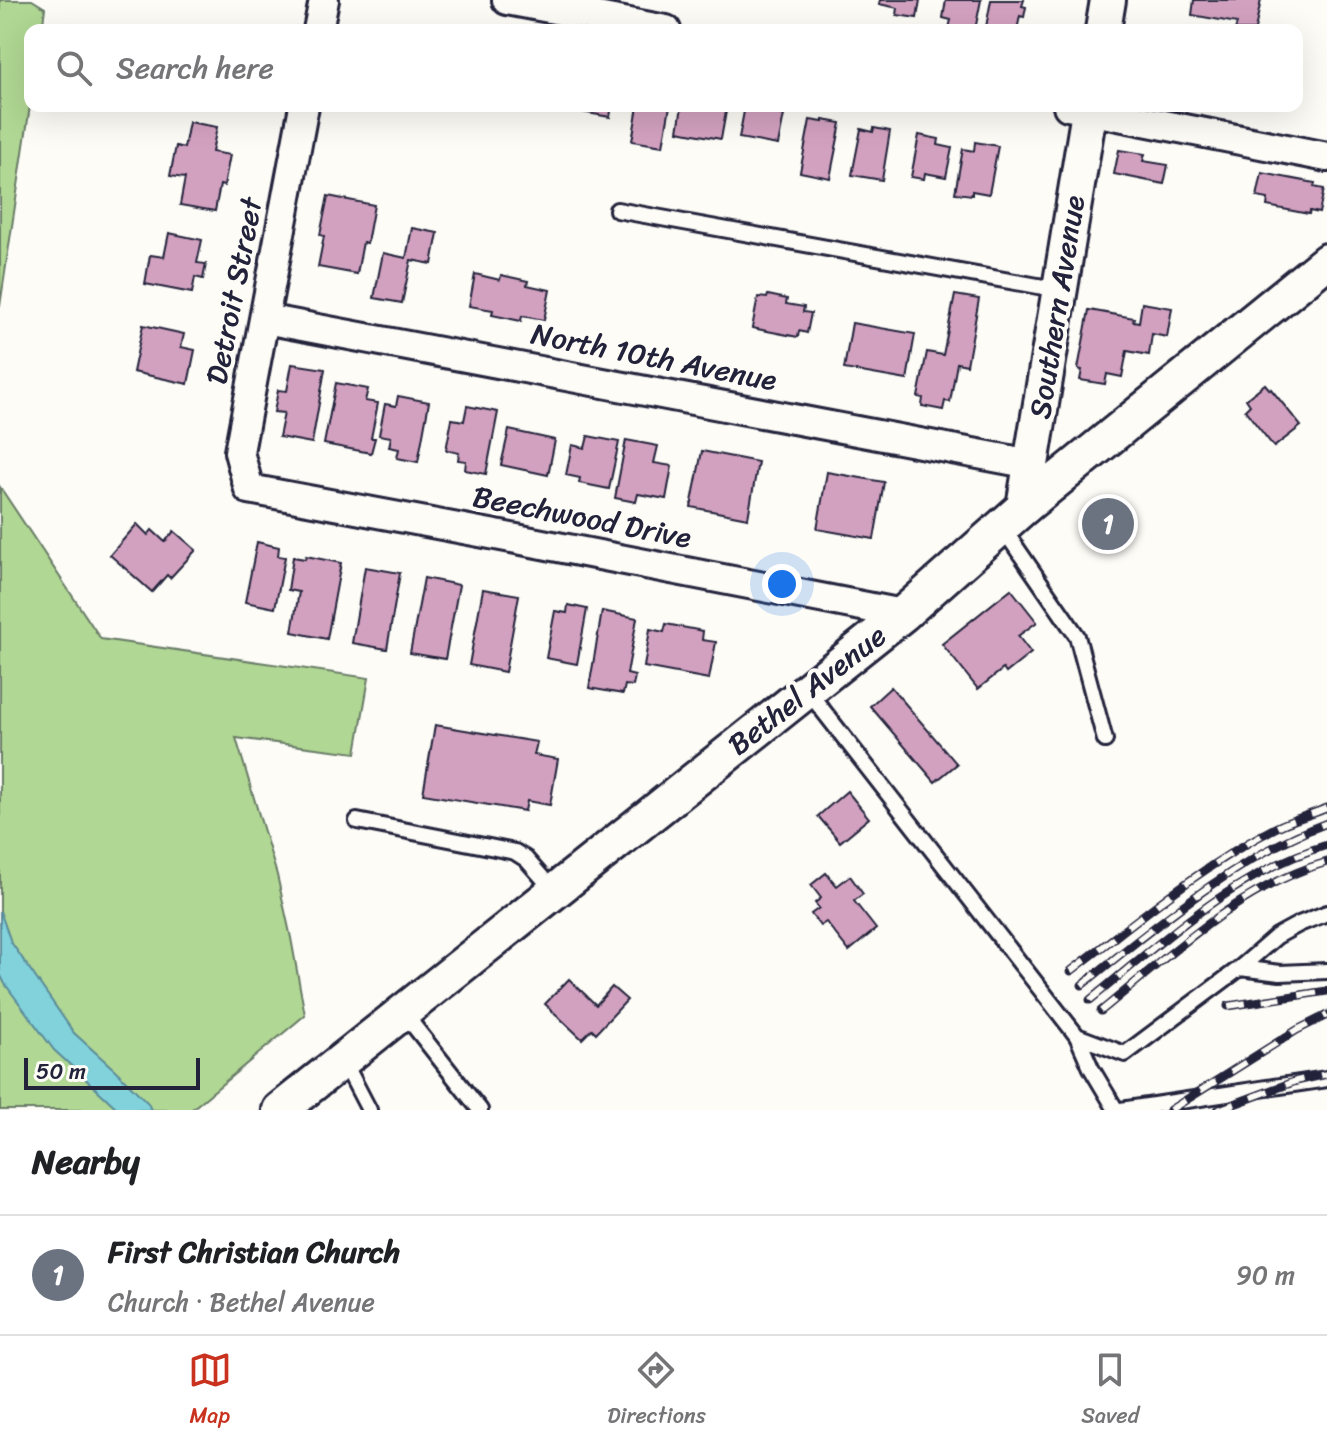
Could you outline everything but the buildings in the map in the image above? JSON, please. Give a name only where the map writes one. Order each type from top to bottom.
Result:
[{"type":"street","points":[[319,24],[324,0]]},
{"type":"street","points":[[507,0],[634,24]]},
{"type":"street","points":[[1104,24],[1108,0]]},
{"type":"street","name":"Detroit Street","points":[[249,489],[239,452],[303,112]]},
{"type":"street","name":"Southern Avenue","points":[[1013,517],[1031,464],[1060,290],[1081,112]]},
{"type":"street","points":[[1106,112],[1327,157]]},
{"type":"street","name":"Bethel Avenue","points":[[280,1110],[903,614],[1013,517],[1327,261]]},
{"type":"street","name":"North 10th Avenue","points":[[265,319],[1031,464]]},
{"type":"street","name":"Beechwood Drive","points":[[249,489],[903,614]]},
{"type":"lane","points":[[617,210],[1060,290]]},
{"type":"lane","points":[[1013,517],[1077,636],[1105,740]]},
{"type":"lane","points":[[807,690],[1077,1036],[1091,1068],[1118,1110],[1327,1079]]},
{"type":"lane","points":[[357,821],[515,852],[526,859],[554,891]]},
{"type":"lane","points":[[1077,1036],[1125,1054],[1240,968],[1277,936],[1327,913]]},
{"type":"lane","points":[[1240,968],[1280,973],[1327,971]]},
{"type":"lane","points":[[403,1012],[480,1110]]},
{"type":"lane","points":[[343,1060],[369,1110]]},
{"type":"green space","points":[[0,0],[32,0],[45,8],[43,24],[24,24],[24,112],[29,112],[0,306]]},
{"type":"green space","points":[[0,487],[101,639],[369,678],[356,753],[236,738],[277,875],[305,1015],[191,1110],[0,1110]]},
{"type":"water","points":[[0,911],[11,942],[74,1033],[148,1103],[151,1110],[119,1110],[54,1050],[0,974]]},
{"type":"railway","points":[[1071,971],[1221,859],[1287,822],[1327,808]]},
{"type":"railway","points":[[1082,985],[1229,873],[1294,837],[1327,823]]},
{"type":"railway","points":[[1090,1000],[1201,910],[1261,873],[1327,845]]},
{"type":"railway","points":[[1101,1011],[1235,905],[1295,873],[1327,862]]},
{"type":"railway","points":[[1228,1006],[1327,991]]},
{"type":"railway","points":[[1170,1110],[1297,1030],[1327,1015]]},
{"type":"railway","points":[[1218,1110],[1296,1081],[1327,1074]]},
{"type":"place","name":"First Christian Church","points":[[1108,524]]}]
